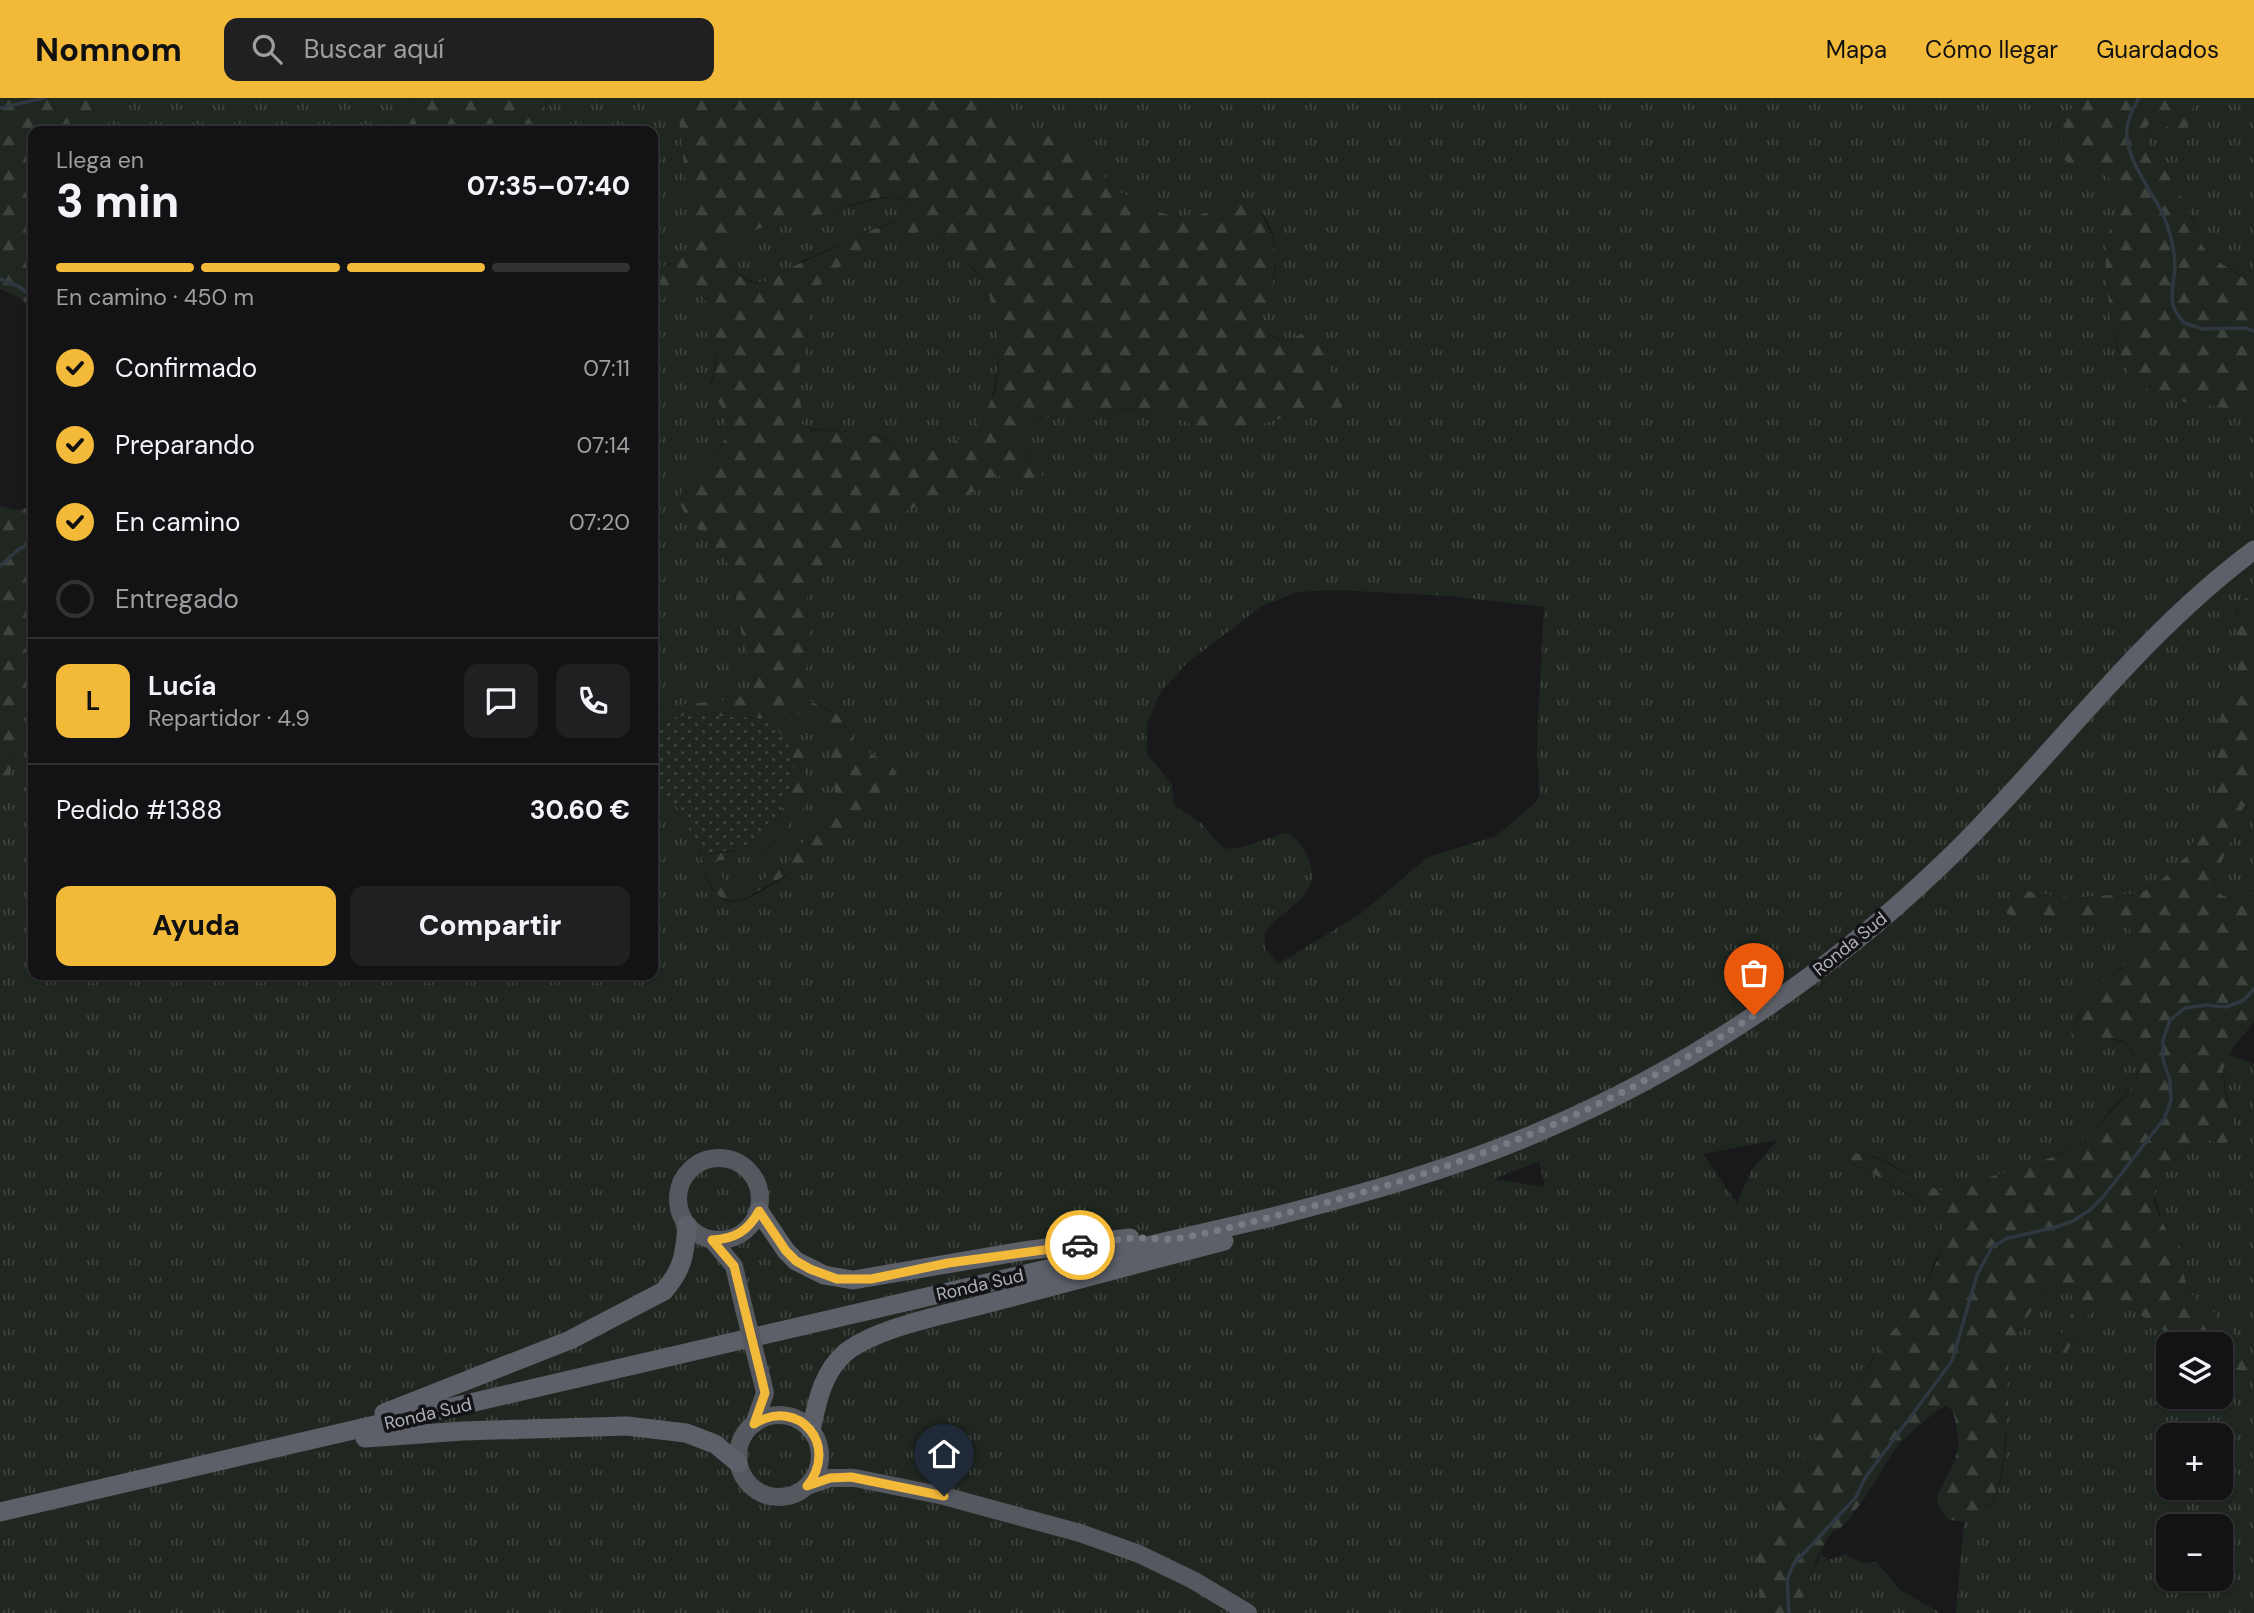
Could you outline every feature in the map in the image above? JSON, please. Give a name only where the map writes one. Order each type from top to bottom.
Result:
[{"type":"highway","name":"Ronda Sud","points":[[0,1513],[1177,1239],[1423,1175],[1545,1130],[1610,1099],[1735,1028],[1804,981],[1885,916],[1977,830],[2136,655],[2179,612],[2254,550]]},
{"type":"highway","points":[[815,1439],[822,1385],[844,1354],[862,1342],[916,1322],[1386,1198],[1487,1164],[1545,1130]]},
{"type":"highway","points":[[759,1211],[796,1261],[824,1275],[853,1280],[1023,1251],[1134,1238],[1177,1239]]},
{"type":"highway","points":[[301,1443],[570,1340],[664,1291],[675,1278],[685,1255],[687,1226]]},
{"type":"highway","points":[[301,1443],[463,1431],[627,1426],[686,1433],[715,1444],[738,1463]]},
{"type":"main road","points":[[718,1157],[731,1159],[743,1164],[758,1185],[761,1198],[759,1211],[752,1224],[741,1234],[712,1240],[698,1235],[687,1226],[680,1214],[679,1188],[684,1176],[693,1166],[718,1157]]},
{"type":"main road","points":[[741,1234],[734,1266],[764,1386],[789,1416]]},
{"type":"main road","points":[[712,1240],[734,1266]]},
{"type":"main road","points":[[764,1386],[754,1424],[741,1441],[738,1463],[744,1478],[754,1489],[769,1496],[782,1497],[830,1478],[853,1477],[944,1496],[1080,1533],[1139,1554],[1248,1613]]},
{"type":"main road","points":[[754,1424],[771,1416],[797,1419],[835,1464],[853,1477]]},
{"type":"main road","points":[[807,1486],[818,1468],[815,1439]]},
{"type":"green space","points":[[0,98],[116,98],[88,126],[28,126],[28,305],[0,289]]},
{"type":"green space","points":[[116,98],[414,98],[382,126],[88,126]]},
{"type":"green space","points":[[414,98],[545,98],[544,124],[541,126],[382,126]]},
{"type":"green space","points":[[545,98],[670,98],[679,119],[693,246],[687,255],[658,269],[658,126],[538,126],[546,105]]},
{"type":"green space","points":[[670,98],[989,98],[1030,132],[1062,137],[1120,192],[1159,212],[1179,218],[1199,215],[1239,201],[1258,207],[1272,235],[1276,256],[1272,287],[1261,314],[1268,332],[1275,339],[1285,342],[1312,328],[1323,327],[1327,337],[1329,369],[1346,402],[1337,412],[1306,413],[1227,429],[1204,428],[1147,409],[1039,419],[1027,430],[1024,445],[1045,481],[1026,482],[996,475],[966,497],[912,508],[874,525],[844,550],[828,559],[810,582],[806,603],[809,655],[803,683],[804,693],[810,701],[838,715],[859,748],[887,762],[894,768],[895,778],[878,802],[805,864],[744,899],[726,900],[719,896],[709,883],[703,857],[747,847],[767,832],[782,810],[795,774],[754,717],[688,715],[658,721],[658,707],[734,699],[749,691],[756,677],[743,640],[733,573],[721,555],[687,517],[680,501],[682,490],[688,481],[714,455],[726,434],[724,412],[710,394],[716,366],[711,311],[695,288],[673,288],[658,292],[658,269],[680,259],[693,246],[679,119]],"holes":[[[896,197],[905,201],[911,210],[902,219],[861,234],[769,281],[752,282],[737,272],[733,256],[736,247],[742,239],[759,228],[823,214],[868,200]],[[936,228],[955,252],[976,270],[994,304],[998,356],[996,390],[982,419],[959,439],[940,450],[922,451],[874,436],[811,430],[802,424],[799,373],[807,342],[809,312],[819,286],[849,258],[908,235]],[[793,712],[805,718],[830,742],[834,805],[789,862],[764,879],[744,886],[733,885],[723,879],[715,864],[717,861],[759,854],[807,804],[804,755],[790,721]]]},
{"type":"green space","points":[[989,98],[2080,98],[2070,111],[2064,126],[2063,158],[2082,164],[2093,161],[2122,191],[2108,245],[2106,265],[2113,329],[2126,368],[2139,383],[2156,393],[2179,401],[2235,411],[2254,423],[2254,588],[2236,613],[2241,659],[2223,706],[2217,731],[2218,790],[2186,857],[2155,886],[2131,895],[2070,898],[2026,891],[2012,898],[2015,917],[2109,918],[2129,927],[2135,941],[2134,950],[2124,965],[2111,977],[2089,989],[2071,1034],[2074,1041],[2106,1038],[2128,1046],[2139,1069],[2134,1085],[2077,1144],[2037,1164],[1955,1191],[1930,1187],[1891,1164],[1869,1155],[1836,1154],[1932,1208],[1942,1221],[1942,1245],[1914,1306],[1811,1444],[1766,1525],[1757,1558],[1760,1608],[1757,1613],[0,1613],[0,812],[7,797],[28,693],[28,980],[658,980],[658,789],[683,816],[712,889],[724,900],[736,902],[771,886],[823,848],[845,822],[887,762],[859,748],[844,723],[830,710],[810,701],[804,693],[803,683],[809,655],[806,603],[810,582],[828,559],[844,550],[874,525],[912,508],[966,497],[996,475],[1044,482],[1026,450],[1024,436],[1036,421],[1048,416],[1147,410],[1204,428],[1226,429],[1305,413],[1337,412],[1329,369],[1327,337],[1303,332],[1285,342],[1272,335],[1263,325],[1261,312],[1271,289],[1276,261],[1272,231],[1263,215],[1239,201],[1199,215],[1179,218],[1159,212],[1120,192],[1062,137],[1030,132]],"holes":[[[1336,590],[1449,596],[1544,607],[1537,741],[1539,796],[1536,802],[1496,836],[1428,857],[1359,915],[1278,964],[1265,949],[1265,932],[1297,903],[1309,887],[1312,878],[1306,853],[1295,837],[1285,833],[1242,847],[1222,847],[1202,824],[1174,805],[1172,784],[1147,754],[1147,724],[1160,693],[1187,663],[1262,606],[1298,592]],[[1777,1140],[1751,1171],[1737,1203],[1703,1154]],[[1539,1162],[1545,1187],[1495,1179],[1495,1178]]]},
{"type":"green space","points":[[2080,98],[2195,98],[2187,132],[2181,134],[2168,125],[2152,120],[2145,129],[2146,136],[2181,196],[2204,247],[2211,256],[2254,288],[2254,423],[2245,416],[2224,408],[2179,401],[2156,393],[2139,383],[2126,368],[2113,325],[2106,268],[2107,242],[2122,191],[2093,162],[2070,165],[2063,158],[2062,141],[2066,118]]},
{"type":"green space","points":[[2195,98],[2254,98],[2254,288],[2244,277],[2212,257],[2200,242],[2193,221],[2168,172],[2149,149],[2145,129],[2151,120],[2186,132]]},
{"type":"green space","points":[[891,197],[903,200],[911,210],[905,218],[863,232],[850,241],[803,260],[770,280],[751,281],[743,277],[733,264],[735,247],[742,238],[759,228]]},
{"type":"green space","points":[[936,228],[982,281],[995,307],[997,370],[995,387],[983,417],[973,430],[959,441],[932,451],[915,449],[874,436],[813,429],[802,424],[799,373],[807,342],[809,312],[819,286],[849,258],[908,235]]},
{"type":"green space","points":[[673,288],[695,288],[710,308],[713,319],[716,347],[715,367],[710,383],[724,408],[727,432],[710,460],[685,484],[685,512],[730,564],[743,640],[756,677],[749,691],[734,699],[658,707],[658,292]]},
{"type":"green space","points":[[0,506],[16,510],[28,508],[28,629],[24,642],[28,698],[13,757],[7,797],[0,812]]},
{"type":"green space","points":[[2254,588],[2254,803],[2244,807],[2219,867],[2215,884],[2217,891],[2232,898],[2247,898],[2254,890],[2254,1022],[2233,1048],[2223,1070],[2233,1125],[2232,1134],[2224,1147],[2207,1139],[2199,1140],[2160,1176],[2155,1186],[2154,1198],[2165,1227],[2181,1249],[2185,1280],[2190,1291],[2232,1332],[2166,1332],[2128,1308],[2105,1301],[2094,1303],[2063,1358],[2056,1355],[2057,1347],[2079,1292],[2075,1285],[2058,1282],[2034,1307],[2012,1353],[2008,1372],[2008,1409],[2002,1467],[1988,1508],[1978,1517],[1965,1521],[1948,1519],[1938,1506],[1937,1496],[1955,1460],[1959,1442],[1952,1410],[1947,1406],[1939,1409],[1899,1444],[1849,1519],[1827,1540],[1807,1584],[1801,1613],[1757,1613],[1760,1608],[1757,1558],[1766,1525],[1811,1444],[1853,1391],[1886,1339],[1914,1306],[1937,1261],[1942,1245],[1942,1222],[1932,1208],[1834,1153],[1869,1155],[1923,1184],[1943,1191],[1955,1191],[2065,1151],[2090,1133],[2134,1085],[2138,1062],[2130,1047],[2122,1041],[2110,1038],[2074,1041],[2071,1034],[2084,994],[2119,971],[2129,958],[2134,943],[2129,927],[2109,918],[2015,917],[2007,914],[2006,906],[2018,894],[2026,891],[2070,898],[2139,893],[2155,886],[2186,857],[2218,790],[2217,731],[2223,706],[2241,659],[2235,621],[2240,605]]},
{"type":"green space","points":[[28,629],[28,669],[26,661],[24,642]]},
{"type":"green space","points":[[793,712],[805,718],[830,742],[834,805],[789,862],[764,879],[744,886],[733,885],[723,879],[715,864],[717,861],[759,854],[774,842],[807,804],[804,755],[790,721]]},
{"type":"green space","points":[[688,715],[763,718],[774,726],[792,754],[794,773],[790,792],[781,811],[763,837],[748,847],[703,857],[677,807],[658,789],[658,721]]},
{"type":"green space","points":[[2251,803],[2254,803],[2254,890],[2247,898],[2231,898],[2221,894],[2216,881],[2239,820]]},
{"type":"green space","points":[[2229,1055],[2254,1064],[2254,1613],[1956,1613],[1964,1521],[1989,1508],[1998,1491],[2002,1475],[2010,1357],[2033,1308],[2058,1282],[2075,1285],[2079,1292],[2056,1355],[2068,1352],[2094,1302],[2116,1303],[2168,1332],[2156,1332],[2156,1409],[2233,1409],[2233,1369],[2240,1371],[2233,1332],[2194,1297],[2185,1282],[2181,1249],[2162,1222],[2154,1188],[2159,1173],[2199,1140],[2207,1139],[2224,1147],[2229,1116],[2225,1068]]},
{"type":"green space","points":[[2233,1333],[2248,1357],[2253,1374],[2233,1369]]},
{"type":"green space","points":[[1821,1553],[1828,1560],[1846,1554],[1862,1563],[1877,1562],[1899,1589],[1940,1613],[1801,1613],[1805,1590]]},
{"type":"waterway","points":[[0,108],[44,98]]},
{"type":"waterway","points":[[2139,98],[2128,123],[2127,139],[2134,163],[2165,219],[2174,249],[2172,295],[2175,310],[2184,323],[2203,329],[2245,328],[2254,331]]},
{"type":"waterway","points":[[0,279],[28,293]]},
{"type":"waterway","points":[[0,566],[19,549],[28,545]]},
{"type":"waterway","points":[[1789,1613],[1787,1580],[1793,1565],[1856,1497],[1865,1478],[1952,1361],[1977,1275],[1992,1247],[2008,1238],[2073,1221],[2090,1210],[2164,1119],[2171,1101],[2170,1080],[2163,1060],[2163,1040],[2170,1020],[2185,1008],[2207,1005],[2226,1007],[2244,1000],[2254,989]]},
{"type":"way so far","points":[[1080,1245],[1134,1238],[1177,1239],[1350,1197],[1423,1175],[1545,1130],[1610,1099],[1676,1063],[1754,1015]]},
{"type":"route","points":[[944,1496],[851,1477],[830,1478],[807,1486],[818,1468],[820,1458],[816,1438],[810,1430],[797,1419],[780,1415],[762,1419],[754,1424],[765,1393],[734,1266],[712,1240],[741,1234],[752,1224],[759,1211],[796,1261],[824,1275],[853,1280],[1023,1251],[1080,1245]]}]
